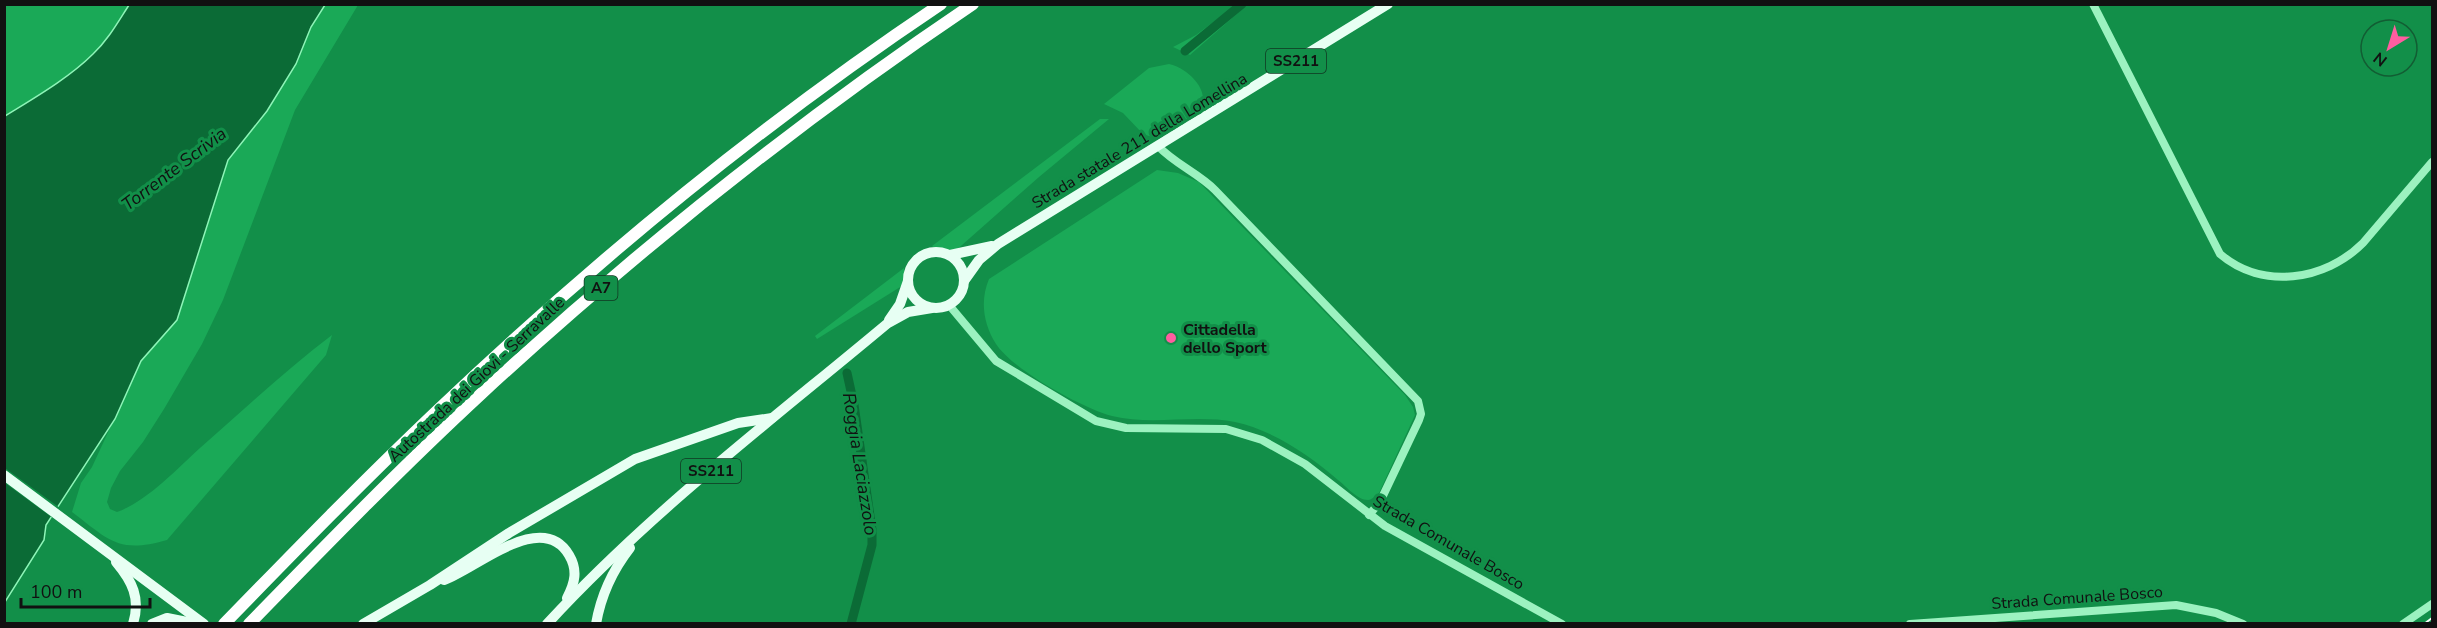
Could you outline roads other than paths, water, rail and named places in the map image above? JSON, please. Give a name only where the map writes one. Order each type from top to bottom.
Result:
[{"type":"highway","name":"Autostrada dei Giovi - Serravalle","points":[[224,624],[440,408],[569,291],[756,138],[941,4]]},
{"type":"highway","name":"Autostrada dei Giovi - Serravalle","points":[[249,624],[451,423],[581,304],[785,139],[855,86],[973,4]]},
{"type":"main road","name":"Strada statale 211 della Lomellina","points":[[548,624],[562,607],[648,525],[888,323],[908,312],[949,305],[958,298],[964,280],[979,260],[998,244],[1388,4]]},
{"type":"main road","name":"Strada statale 211 della Lomellina","points":[[888,323],[900,304],[912,265],[921,256],[932,252],[950,255],[977,251],[998,244]]},
{"type":"main road","points":[[950,255],[962,268],[964,280]]},
{"type":"main road","points":[[908,281],[917,301],[932,308]]},
{"type":"main road","points":[[363,624],[430,585],[509,533],[636,459],[738,423],[774,418]]},
{"type":"main road","points":[[4,475],[204,624]]},
{"type":"main road","points":[[596,624],[603,593],[612,574],[648,525]]},
{"type":"main road","points":[[430,585],[469,569],[522,538],[546,537],[566,550],[574,564],[574,582],[562,607]]},
{"type":"main road","points":[[104,548],[125,573],[135,591],[136,612],[133,624]]},
{"type":"main road","points":[[152,624],[167,618],[197,624]]},
{"type":"street","points":[[2093,4],[2220,254],[2244,270],[2262,276],[2278,277],[2318,272],[2350,256],[2433,162]]},
{"type":"street","points":[[1158,146],[1173,160],[1210,185],[1418,401],[1421,414],[1419,420],[1380,502],[1370,515]]},
{"type":"street","name":"Strada Comunale Bosco","points":[[949,305],[996,361],[1096,421],[1126,428],[1226,429],[1244,433],[1286,452],[1324,477],[1370,515],[1412,541],[1562,624]]},
{"type":"street","points":[[2403,624],[2433,604]]},
{"type":"street","name":"Strada Comunale Bosco","points":[[1910,624],[2176,605],[2216,613],[2243,624]]},
{"type":"water","name":"Torrente Scrivia","points":[[129,5],[325,5],[311,27],[296,64],[267,111],[228,160],[177,320],[141,361],[115,419],[46,525],[44,540],[5,602],[5,116],[84,63],[103,43]]},
{"type":"waterway","name":"Roggia Laciazzolo","points":[[1185,51],[1242,4]]},
{"type":"waterway","name":"Roggia Laciazzolo","points":[[847,373],[854,405],[872,530],[872,545],[851,624]]},
{"type":"railway","points":[[2424,624],[2432,618]]},
{"type":"place","name":"Cittadella dello Sport","points":[[1171,338]]}]
